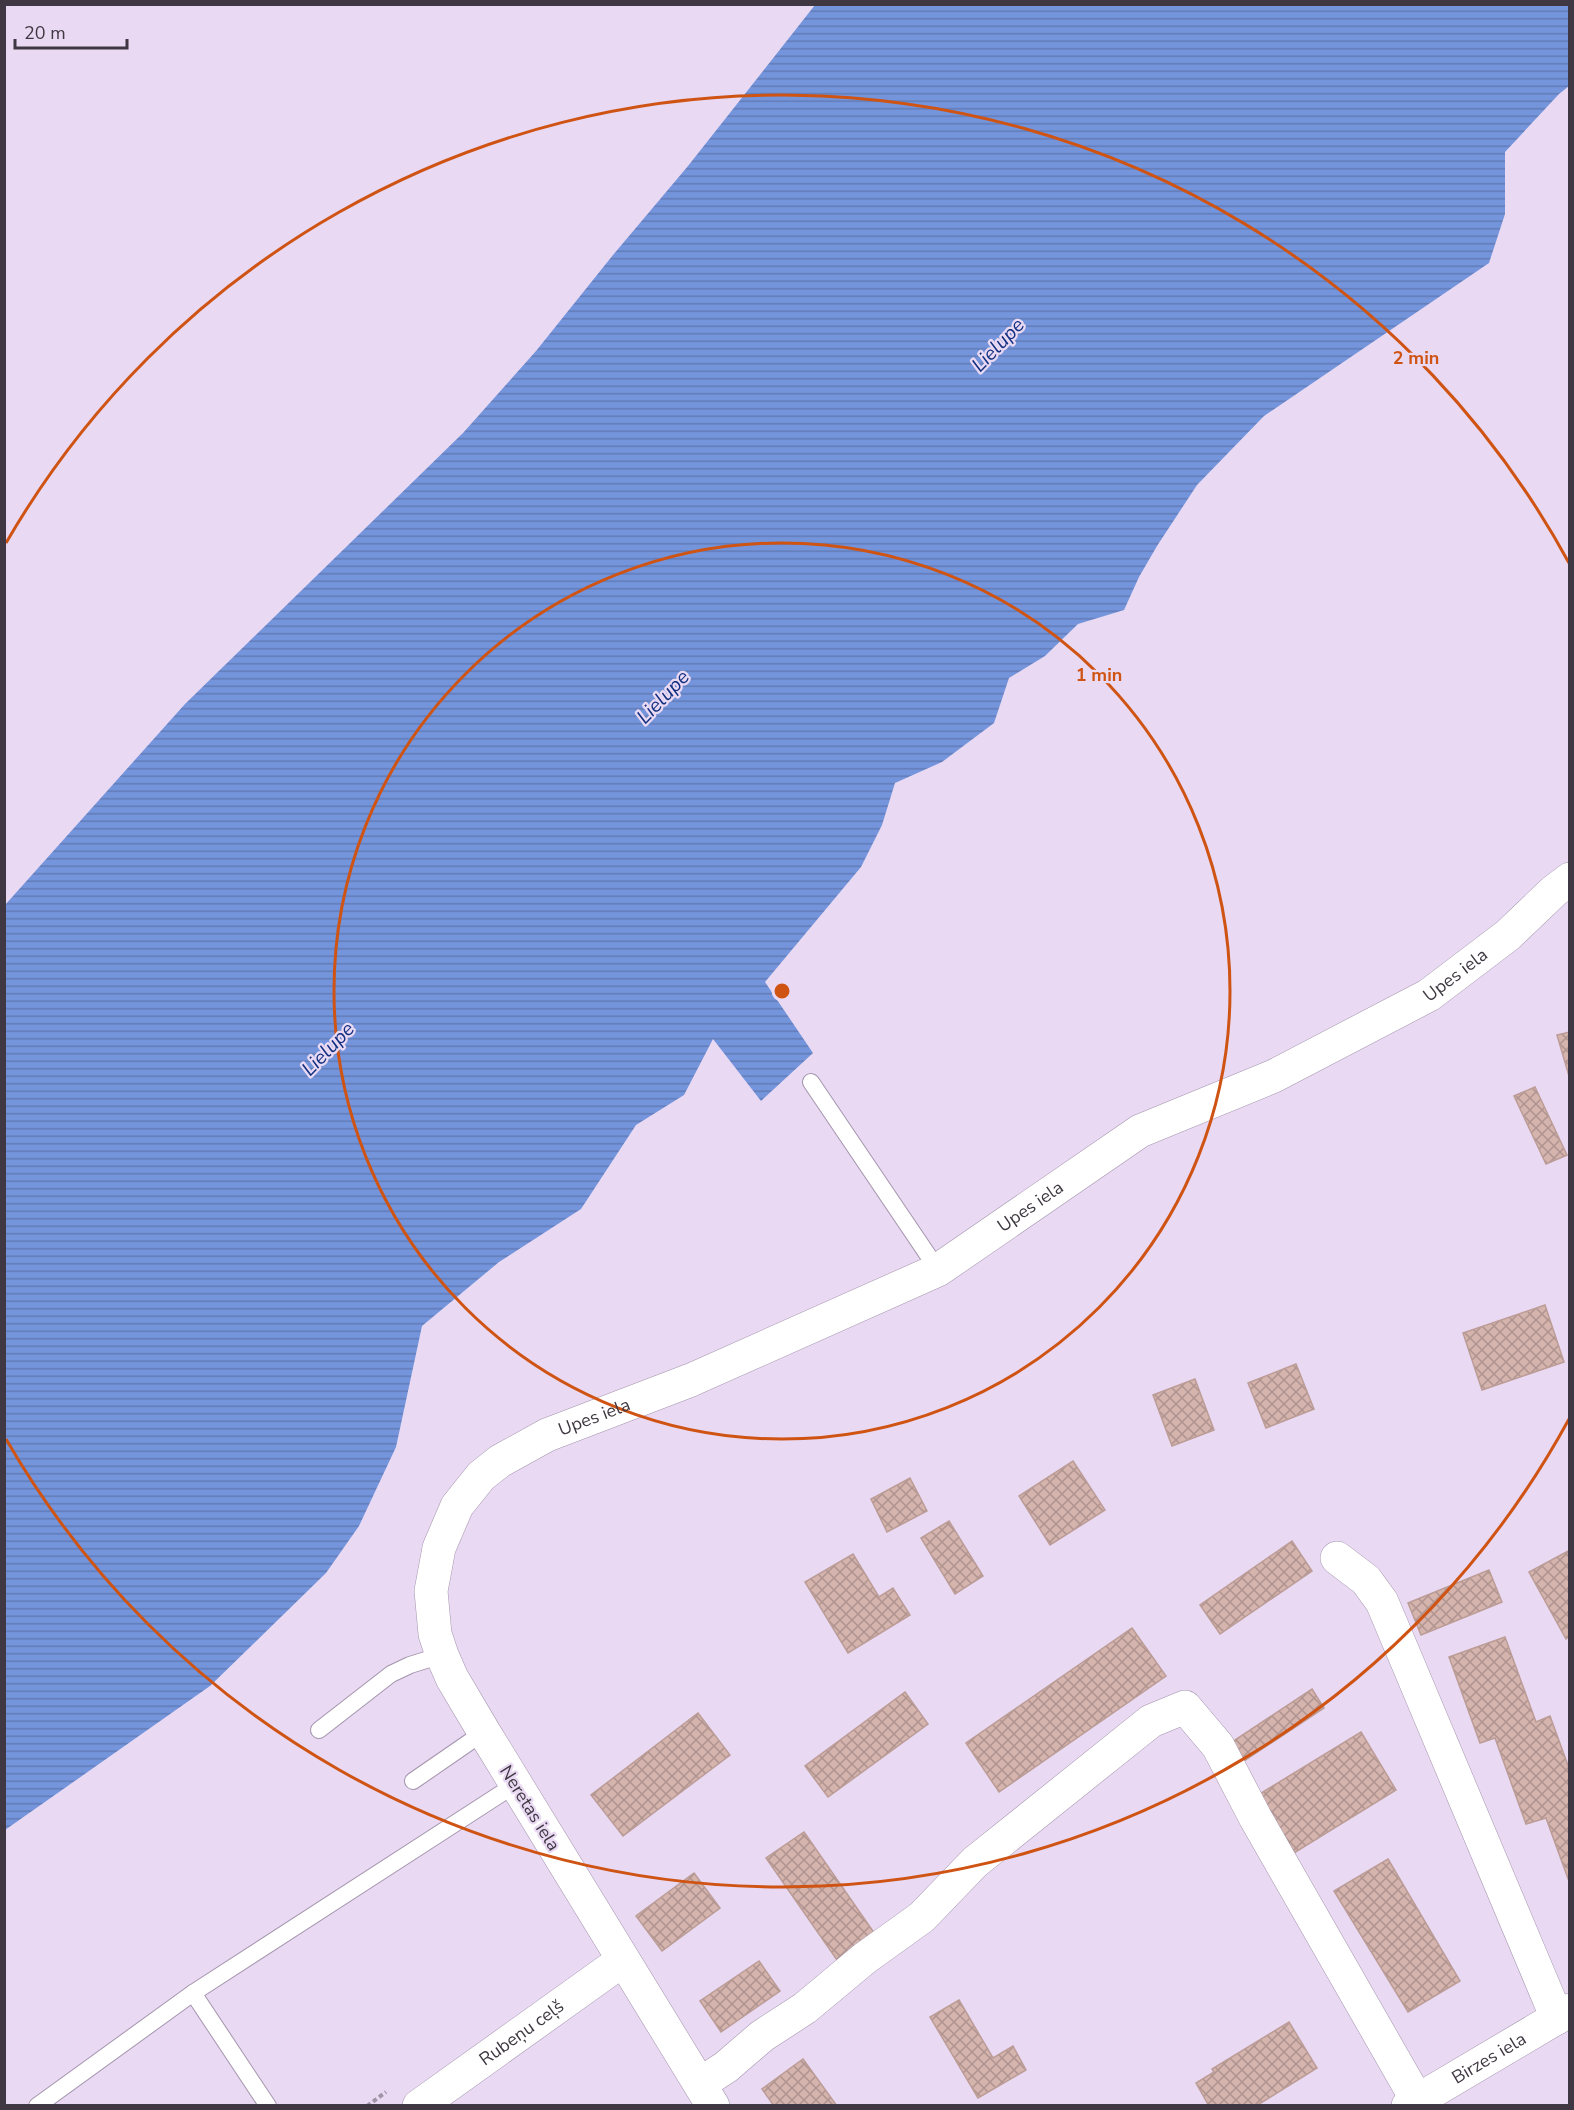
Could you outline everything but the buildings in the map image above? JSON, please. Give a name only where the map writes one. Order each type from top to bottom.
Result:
[{"type":"street","name":"Upes iela","points":[[467,1492],[481,1476],[500,1461],[547,1435],[691,1380],[938,1270],[1140,1131],[1274,1076],[1429,995],[1508,935],[1569,879]]},
{"type":"street","name":"Neretas iela","points":[[467,1492],[447,1526],[434,1569],[431,1591],[432,1612],[435,1634],[442,1655],[452,1678],[483,1732],[706,2095]]},
{"type":"street","points":[[1337,1558],[1366,1580],[1382,1602],[1563,2014]]},
{"type":"street","points":[[706,2095],[726,2067],[762,2036],[805,2008],[865,1958],[922,1917],[975,1862],[1151,1721],[1185,1707],[1218,1746],[1412,2103]]},
{"type":"street","name":"Rubeņu ceļš","points":[[419,2106],[623,1960]]},
{"type":"street","name":"Birzes iela","points":[[1412,2103],[1563,2014]]},
{"type":"lane","points":[[811,1082],[938,1270]]},
{"type":"lane","points":[[320,1730],[390,1674],[442,1655]]},
{"type":"lane","points":[[413,1781],[483,1732]]},
{"type":"lane","points":[[37,2106],[193,1993],[516,1784]]},
{"type":"lane","points":[[193,1993],[268,2106]]},
{"type":"water","name":"Lielupe","points":[[815,5],[1569,5],[1569,86],[1505,152],[1505,214],[1489,263],[1264,416],[1197,485],[1157,546],[1124,610],[1078,624],[1045,656],[1009,678],[994,723],[942,762],[895,783],[882,825],[861,867],[765,982],[813,1053],[761,1101],[713,1039],[684,1095],[636,1125],[581,1209],[499,1262],[422,1326],[396,1447],[359,1526],[326,1573],[210,1686],[5,1830],[5,905],[185,704],[463,433],[536,351],[688,166]]}]
